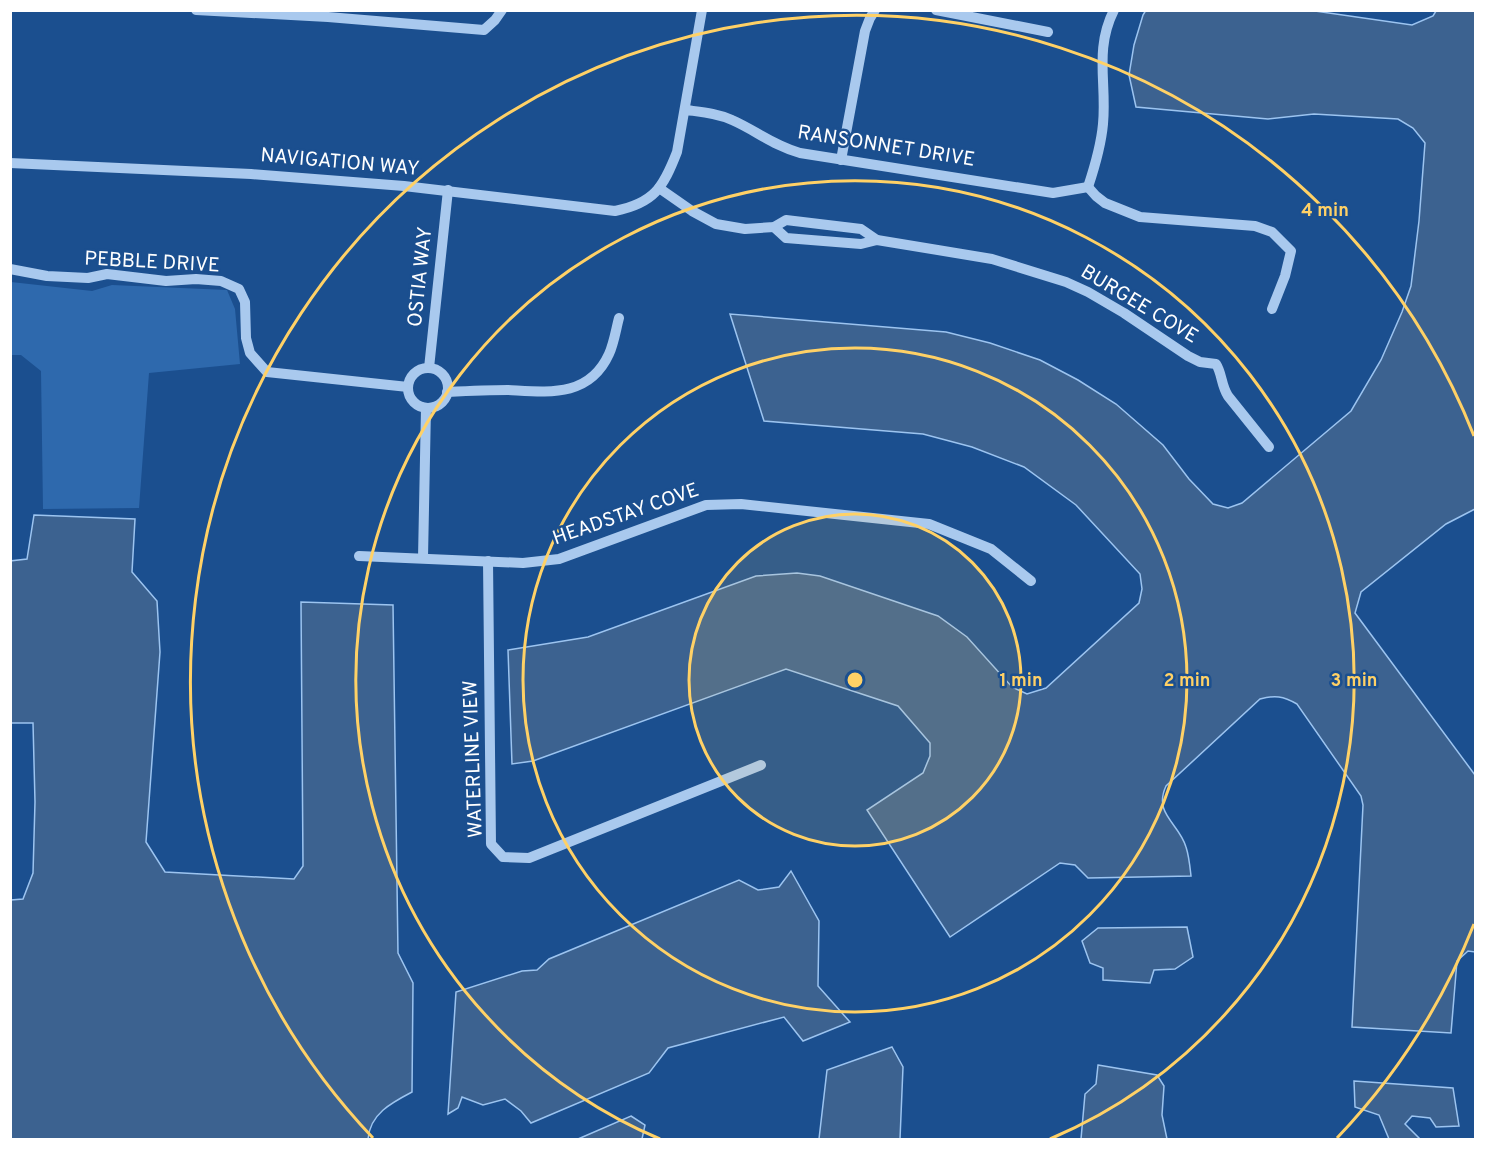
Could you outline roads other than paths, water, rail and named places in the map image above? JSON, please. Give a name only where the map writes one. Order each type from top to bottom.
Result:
[{"type":"street","points":[[196,10],[328,14],[484,30],[502,10]]},
{"type":"street","points":[[659,188],[677,152],[702,10]]},
{"type":"street","points":[[842,160],[865,32],[875,10]]},
{"type":"street","points":[[936,10],[1048,32]]},
{"type":"street","points":[[1114,10],[1107,25],[1101,54],[1103,123],[1098,159],[1088,187],[1106,203],[1140,216],[1255,226],[1272,232],[1291,251],[1285,276],[1272,309]]},
{"type":"street","name":"RANSONNET DRIVE","points":[[686,110],[731,119],[782,148],[842,160],[1053,193],[1088,187]]},
{"type":"street","name":"NAVIGATION WAY","points":[[10,163],[251,174],[448,190],[615,211],[648,200],[659,188]]},
{"type":"street","name":"BURGEE COVE","points":[[659,188],[692,212],[716,224],[745,229],[774,227],[786,220],[861,229],[876,240]]},
{"type":"street","name":"OSTIA WAY","points":[[429,368],[448,190]]},
{"type":"street","name":"BURGEE COVE","points":[[774,227],[786,238],[861,244],[876,240],[992,259],[1041,273],[1088,292],[1188,356],[1200,362],[1216,364],[1223,388],[1228,396],[1269,447]]},
{"type":"street","name":"PEBBLE DRIVE","points":[[10,269],[47,276],[88,278],[107,274],[166,280],[221,281],[239,290],[245,302],[246,338],[249,349],[267,372],[408,387]]},
{"type":"street","points":[[447,392],[505,390],[553,393],[579,386],[595,374],[608,354],[619,318]]},
{"type":"street","points":[[429,368],[436,370],[445,378],[447,392],[440,404],[426,408],[411,399],[408,387],[410,379],[416,372],[429,368]]},
{"type":"street","points":[[423,558],[426,408]]},
{"type":"street","name":"HEADSTAY COVE","points":[[359,556],[523,563],[559,559],[706,505],[741,504],[929,524],[991,549],[1031,581]]},
{"type":"street","name":"WATERLINE VIEW","points":[[488,561],[491,844],[504,857],[529,858],[761,765]]}]
